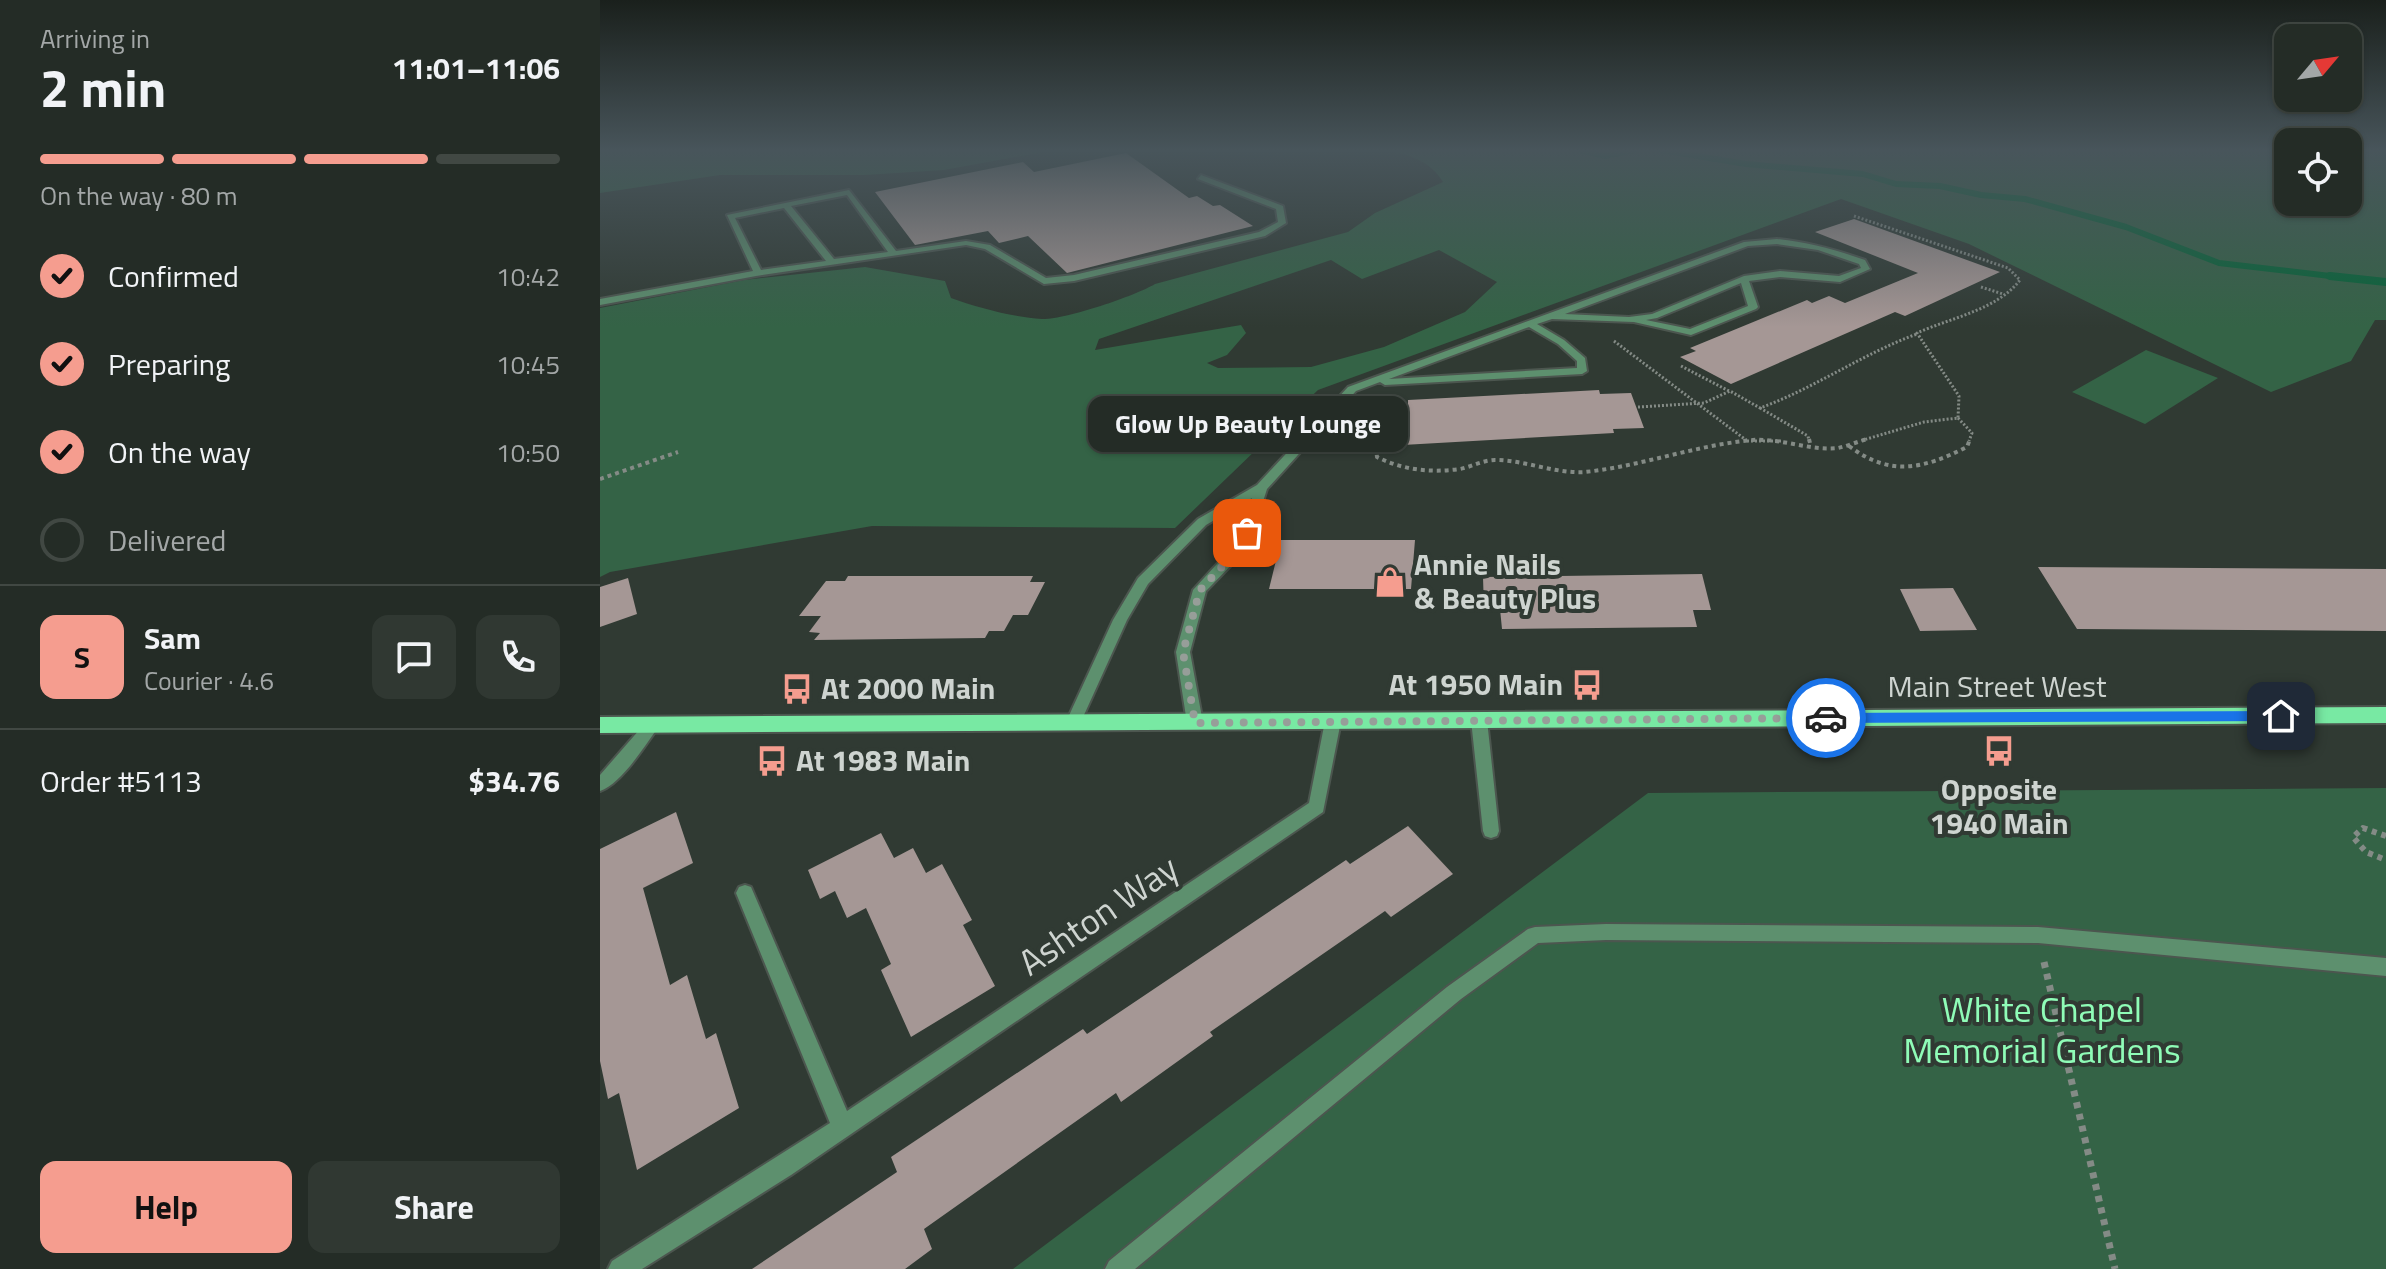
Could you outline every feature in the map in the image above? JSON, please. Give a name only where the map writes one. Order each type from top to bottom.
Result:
[{"type":"main road","name":"Main Street West","points":[[600,725],[2386,715]]},
{"type":"lane","points":[[756,273],[730,217],[766,209]]},
{"type":"lane","points":[[789,209],[832,263]]},
{"type":"lane","points":[[861,209],[894,254]]},
{"type":"lane","points":[[600,302],[756,273],[966,243],[987,247],[1044,281],[1074,278],[1262,234],[1282,223],[1280,209]]},
{"type":"lane","points":[[1783,241],[1853,267]]},
{"type":"lane","points":[[1074,722],[1120,620],[1143,581],[1202,522],[1261,488],[1352,389],[1747,244],[1783,241],[1837,253],[1862,262],[1866,269],[1840,279],[1780,274],[1744,279],[1654,316],[1629,320]]},
{"type":"lane","points":[[1552,316],[1629,320],[1691,332],[1753,307],[1744,279]]},
{"type":"lane","points":[[1369,383],[1582,371],[1582,360],[1561,342],[1530,324]]},
{"type":"lane","points":[[1480,377],[1502,370],[1561,364]]},
{"type":"lane","points":[[1195,723],[1183,652],[1200,590],[1233,555],[1247,533],[1261,488]]},
{"type":"lane","points":[[1479,720],[1491,831]]},
{"type":"lane","name":"Ashton Way","points":[[620,1269],[783,1167],[1317,807],[1333,721]]},
{"type":"lane","points":[[600,785],[652,725]]},
{"type":"lane","points":[[745,893],[842,1125]]},
{"type":"lane","points":[[1117,1269],[1454,993],[1535,935],[1606,932],[2038,935],[2386,967]]},
{"type":"path","points":[[1760,408],[1812,387],[1865,356],[2004,295],[2020,280],[2008,268],[1854,216]]},
{"type":"path","points":[[1981,287],[2004,295]]},
{"type":"path","points":[[1848,445],[1881,466],[1939,461],[1955,456],[1967,447],[1972,433],[1958,418],[1959,396],[1917,333]]},
{"type":"path","points":[[1602,335],[1627,347],[1674,387],[1731,424],[1746,441]]},
{"type":"path","points":[[1681,366],[1808,436],[1810,443]]},
{"type":"path","points":[[1638,407],[1698,403],[1730,391]]},
{"type":"path","points":[[1374,435],[1377,457],[1383,463],[1397,467],[1439,471],[1494,460],[1534,468],[1582,472],[1632,465],[1699,448],[1746,441],[1769,439],[1836,448],[1924,422],[1958,418]]},
{"type":"path","points":[[600,479],[678,452]]},
{"type":"path","points":[[2386,836],[2363,828],[2353,837],[2366,852],[2386,860]]},
{"type":"path","points":[[2038,935],[2115,1269]]},
{"type":"green space","points":[[1383,209],[1813,209],[1318,390],[1175,528],[872,526],[610,572],[600,577],[600,308],[744,280],[865,267],[945,281],[951,298],[996,312],[1052,318],[1116,301],[1155,284],[1348,232]],"holes":[[[1439,250],[1497,282],[1465,312],[1384,347],[1311,367],[1218,368],[1207,363],[1227,355],[1246,333],[1241,325],[1095,350],[1099,339],[1331,260],[1362,279]]]},
{"type":"green space","points":[[1870,209],[2274,209],[2274,216],[2362,216],[2362,209],[2386,209],[2386,320],[2375,320],[2351,361],[2271,392],[1969,244]]},
{"type":"green space","points":[[2146,350],[2218,378],[2145,424],[2072,392]]},
{"type":"green space","name":"White Chapel Memorial Gardens","points":[[2386,788],[2386,1269],[1013,1269],[1648,793]]},
{"type":"building","points":[[888,209],[1227,209],[1253,226],[1067,273],[1028,236],[999,243],[988,231],[915,245]]},
{"type":"building","points":[[1854,219],[2000,272],[1905,316],[1895,312],[1731,384],[1680,357],[1696,351],[1690,348],[1807,300],[1812,303],[1829,296],[1845,303],[1918,273],[1815,232]]},
{"type":"building","points":[[1599,390],[1600,394],[1631,393],[1644,428],[1613,429],[1614,433],[1385,446],[1384,406],[1408,404],[1408,400]]},
{"type":"building","points":[[1281,540],[1415,540],[1411,589],[1269,589]]},
{"type":"building","points":[[2038,567],[2386,569],[2386,631],[2077,629]]},
{"type":"building","points":[[1702,574],[1711,610],[1693,610],[1697,627],[1502,629],[1500,609],[1484,609],[1483,577]]},
{"type":"building","points":[[848,576],[1033,576],[1030,582],[1045,582],[1028,615],[1013,615],[1004,631],[989,631],[985,638],[814,640],[820,633],[809,632],[821,616],[799,616],[826,581],[845,581]]},
{"type":"building","points":[[628,578],[637,614],[600,627],[600,587]]},
{"type":"building","points":[[1953,588],[1977,630],[1920,631],[1900,589]]},
{"type":"building","points":[[676,812],[693,863],[643,888],[670,985],[687,975],[706,1039],[716,1033],[739,1108],[637,1170],[619,1093],[608,1099],[600,1061],[600,849]]},
{"type":"building","points":[[1408,826],[1453,874],[1391,917],[1385,911],[1210,1032],[1213,1036],[1121,1102],[1116,1093],[924,1229],[932,1249],[905,1269],[752,1269],[897,1172],[891,1157],[1083,1029],[1087,1034],[1346,860],[1350,864]]},
{"type":"building","points":[[881,833],[894,858],[913,848],[926,873],[942,864],[972,920],[963,925],[995,986],[911,1037],[881,970],[891,964],[866,908],[847,918],[835,891],[820,899],[808,870]]},
{"type":"waterway","points":[[2062,209],[2126,227],[2219,263],[2347,278]]},
{"type":"waterway","points":[[2330,276],[2386,282]]},
{"type":"way so far","points":[[1247,533],[1233,555],[1200,590],[1183,652],[1195,723],[1826,718]]},
{"type":"place","name":"Glow Up Beauty Lounge","points":[[1247,533]]},
{"type":"place","name":"Annie Nails & Beauty Plus","points":[[1390,582]]},
{"type":"place","name":"At 1950 Main","points":[[1587,685]]},
{"type":"place","name":"At 2000 Main","points":[[797,689]]},
{"type":"place","name":"Opposite 1940 Main","points":[[1999,751]]},
{"type":"place","name":"At 1983 Main","points":[[772,761]]},
{"type":"route","points":[[1826,718],[2281,716]]}]
